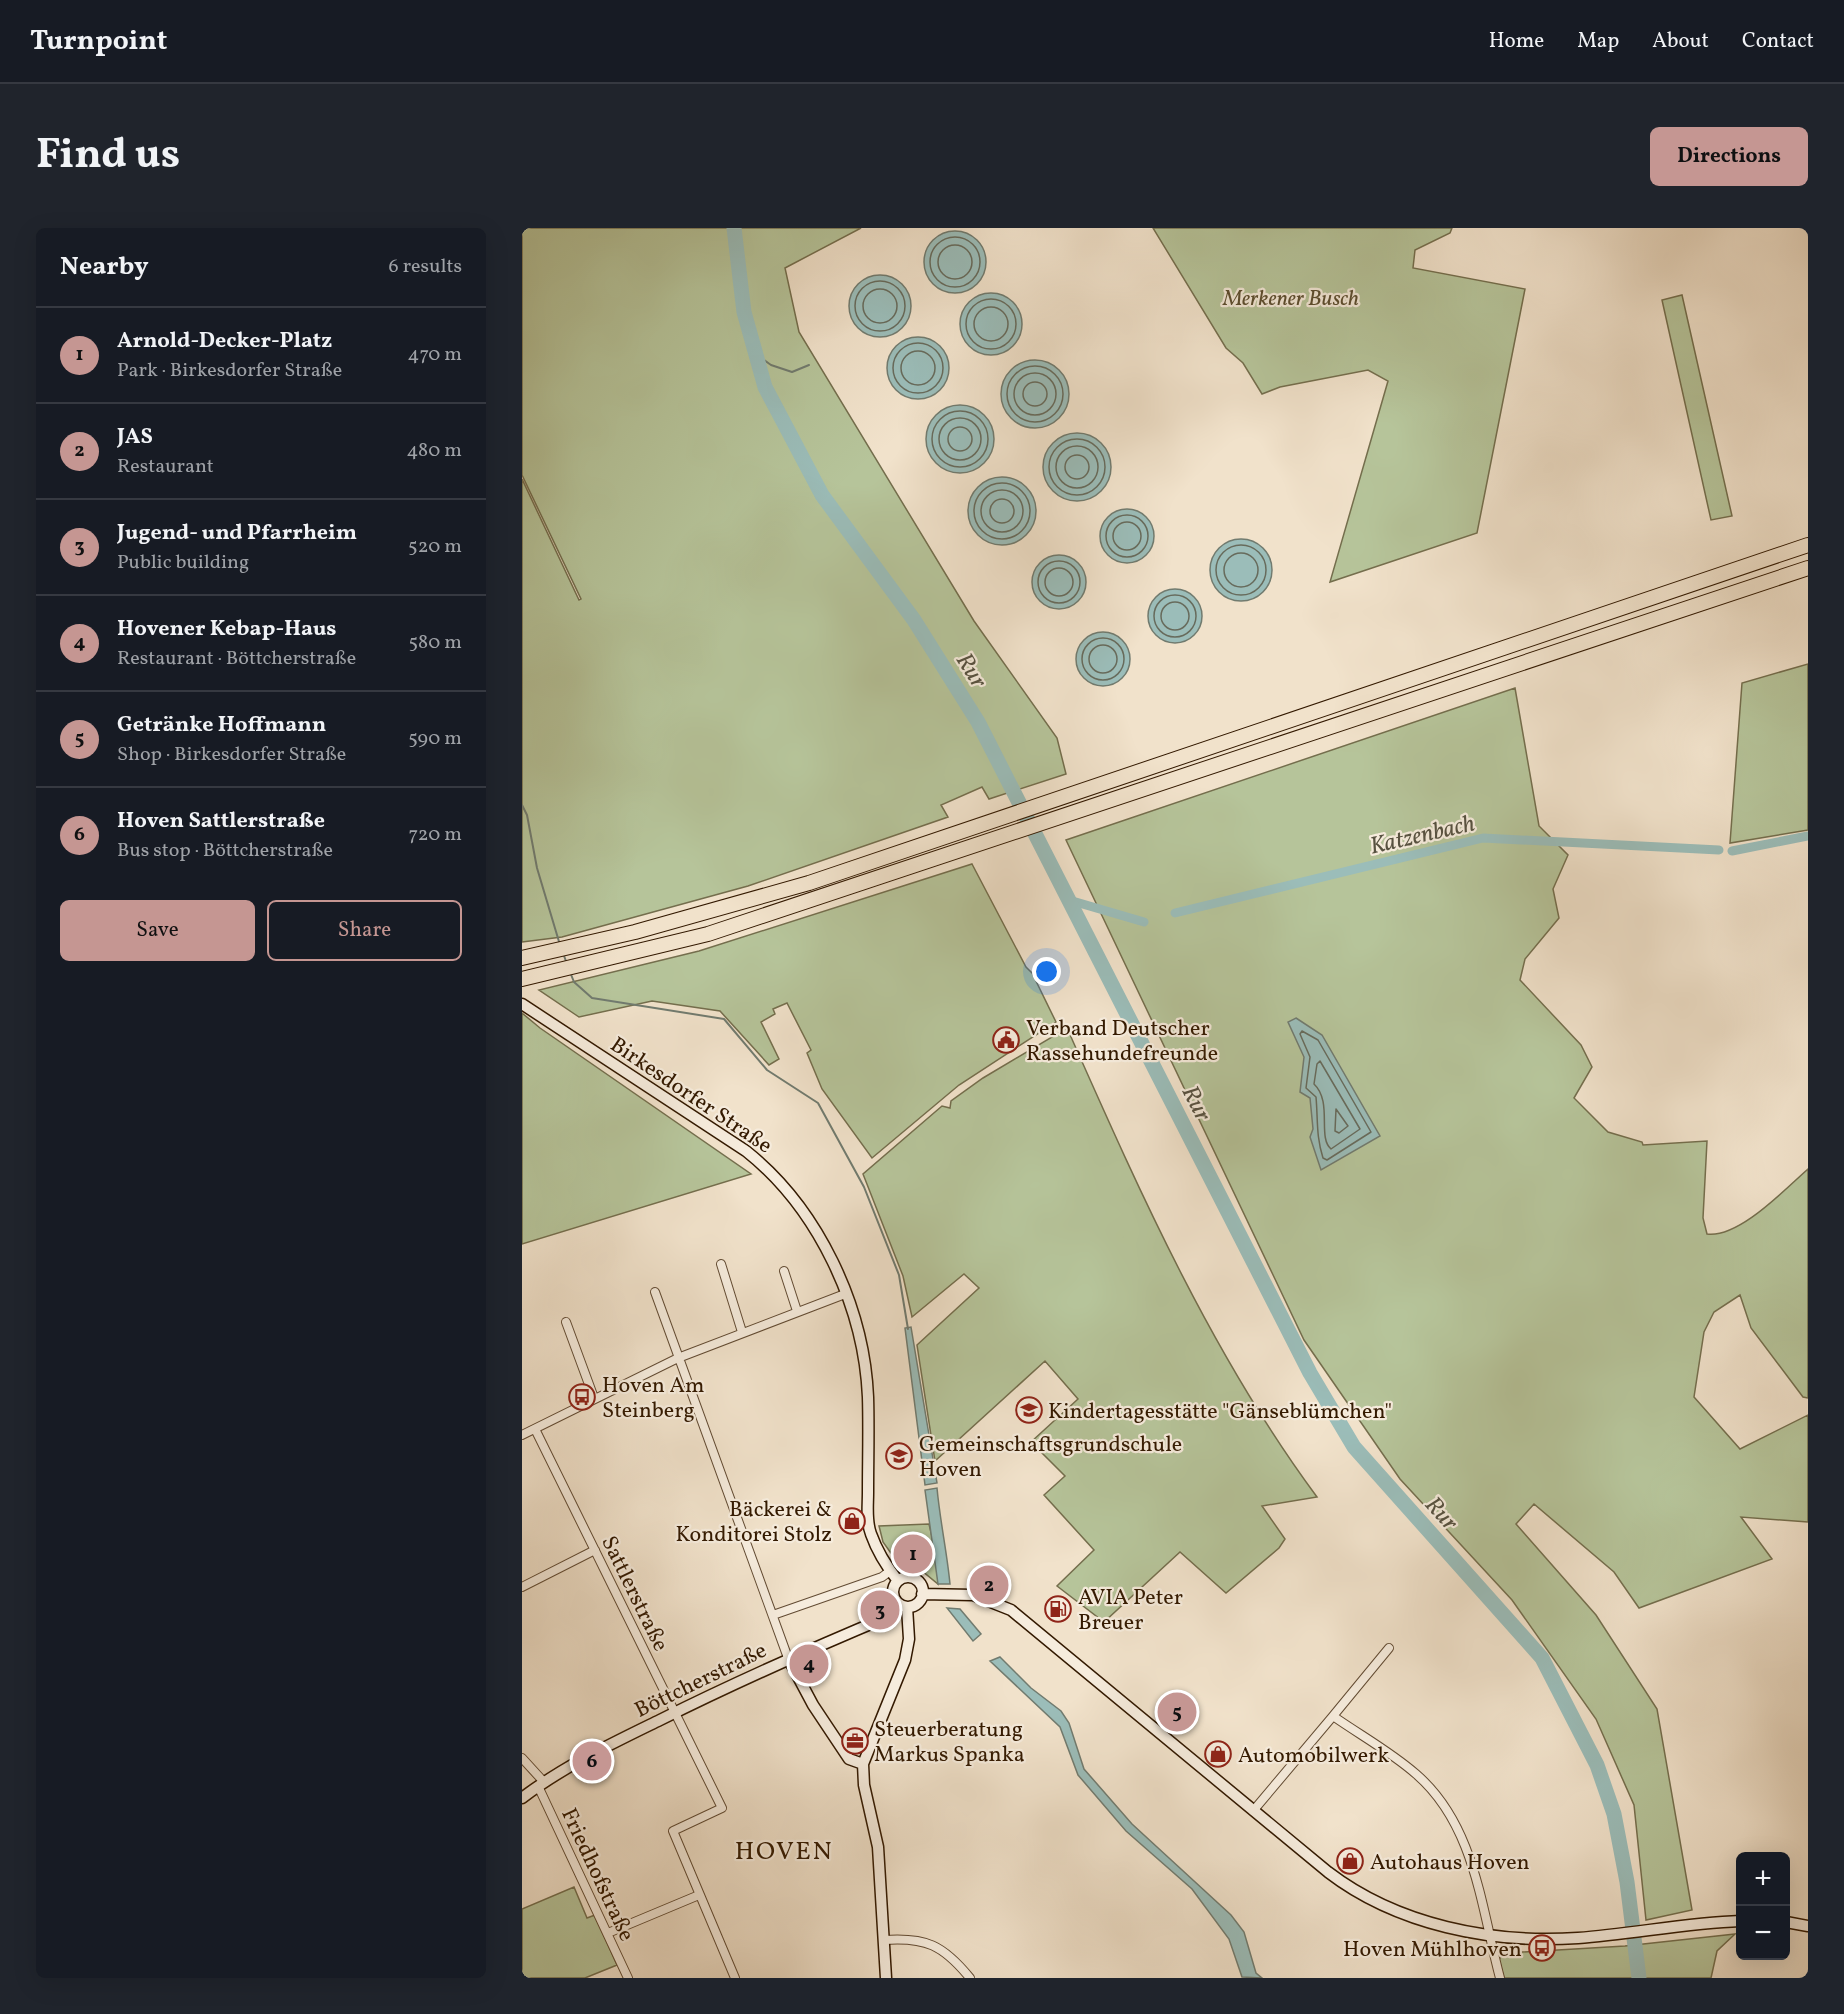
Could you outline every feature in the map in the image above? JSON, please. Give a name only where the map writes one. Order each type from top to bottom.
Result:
[{"type":"highway","points":[[522,958],[570,948],[809,883],[956,831],[1808,546]]},
{"type":"highway","points":[[522,980],[708,934],[967,850],[1808,568]]},
{"type":"main road","name":"Birkesdorfer Straße","points":[[522,1004],[746,1151],[771,1171],[788,1189],[818,1235],[845,1294],[863,1349],[868,1396],[869,1529],[890,1571],[898,1581]]},
{"type":"main road","points":[[886,1978],[878,1847],[864,1785],[863,1764],[905,1660],[909,1639],[903,1606],[893,1594],[898,1581],[906,1578],[916,1580],[922,1587],[922,1594],[916,1605],[903,1606]]},
{"type":"main road","points":[[922,1594],[973,1595],[1011,1610],[1336,1878],[1372,1900],[1409,1917],[1488,1935],[1549,1939],[1736,1921]]},
{"type":"main road","name":"Böttcherstraße","points":[[522,1798],[540,1784],[675,1712],[788,1658],[892,1615],[903,1606]]},
{"type":"main road","points":[[788,1658],[813,1705],[849,1759],[863,1764]]},
{"type":"main road","points":[[1790,1923],[1808,1926]]},
{"type":"street","points":[[721,1264],[742,1332]]},
{"type":"street","points":[[784,1271],[797,1311]]},
{"type":"street","points":[[655,1292],[788,1658]]},
{"type":"street","points":[[522,1435],[678,1358],[845,1294]]},
{"type":"street","points":[[566,1323],[594,1398]]},
{"type":"street","name":"Sattlerstraße","points":[[535,1429],[722,1808],[673,1831],[735,1978]]},
{"type":"street","points":[[522,1587],[595,1550]]},
{"type":"street","points":[[773,1616],[882,1578],[890,1571]]},
{"type":"street","points":[[1253,1811],[1389,1648]]},
{"type":"street","points":[[1333,1716],[1415,1773],[1438,1797],[1455,1824],[1474,1868],[1500,1978]]},
{"type":"street","name":"Friedhofstraße","points":[[522,1758],[540,1784],[628,1978]]},
{"type":"street","points":[[608,1933],[699,1895]]},
{"type":"street","points":[[884,1940],[925,1940],[945,1953],[970,1978]]},
{"type":"green space","points":[[522,228],[861,228],[785,268],[799,332],[974,621],[1057,738],[1066,774],[989,799],[982,787],[941,805],[948,817],[748,886],[562,937],[522,942],[522,479],[579,600],[581,599],[522,475]]},
{"type":"green space","name":"Merkener Busch","points":[[1153,228],[1452,228],[1450,233],[1415,250],[1413,268],[1525,289],[1477,533],[1330,582],[1388,381],[1368,370],[1280,387],[1262,394],[1243,363],[1226,348]]},
{"type":"green space","points":[[1682,295],[1732,516],[1711,520],[1662,300]]},
{"type":"green space","points":[[1808,664],[1808,830],[1730,843],[1742,683]]},
{"type":"green space","points":[[1515,688],[1539,826],[1568,855],[1553,889],[1559,918],[1525,959],[1520,980],[1581,1045],[1592,1067],[1574,1098],[1608,1132],[1642,1142],[1643,1145],[1707,1141],[1703,1218],[1707,1234],[1720,1233],[1747,1221],[1808,1169],[1808,1398],[1803,1397],[1751,1328],[1740,1295],[1714,1312],[1704,1332],[1694,1397],[1740,1449],[1808,1415],[1808,1522],[1741,1517],[1772,1559],[1639,1608],[1614,1572],[1534,1504],[1516,1524],[1596,1615],[1657,1709],[1692,1910],[1646,1920],[1634,1805],[1596,1719],[1512,1600],[1400,1479],[1304,1340],[1066,840]]},
{"type":"green space","points":[[972,864],[1026,967],[1032,973],[1056,1022],[959,1085],[872,1158],[822,1089],[807,1053],[811,1050],[787,1003],[773,1009],[775,1014],[761,1022],[779,1059],[769,1065],[720,1011],[652,1001],[579,1017],[539,990],[699,951]]},
{"type":"green space","points":[[522,1013],[540,1028],[751,1174],[522,1244]]},
{"type":"green space","points":[[1067,1028],[1179,1270],[1243,1386],[1317,1497],[1262,1506],[1285,1539],[1279,1548],[1226,1593],[1180,1552],[1104,1622],[1057,1586],[1094,1550],[1044,1495],[1065,1476],[1031,1442],[1078,1399],[1045,1361],[935,1461],[917,1345],[979,1288],[964,1274],[912,1317],[903,1276],[863,1174],[942,1106],[950,1108],[951,1101],[983,1078]]},
{"type":"green space","points":[[929,1524],[937,1558],[938,1584],[922,1571],[898,1563],[883,1542],[879,1526]]},
{"type":"green space","points":[[574,1887],[587,1918],[595,1915],[617,1965],[585,1978],[522,1978],[522,1909]]},
{"type":"green space","points":[[1735,1934],[1717,1951],[1711,1978],[1504,1978],[1499,1959],[1506,1953],[1625,1946]]},
{"type":"water","points":[[955,231],[977,240],[986,262],[977,284],[955,293],[933,284],[924,262],[933,240]]},
{"type":"water","points":[[880,275],[902,284],[911,306],[902,328],[880,337],[858,328],[849,306],[858,284]]},
{"type":"water","points":[[991,293],[1013,302],[1022,324],[1013,346],[991,355],[969,346],[960,324],[969,302]]},
{"type":"water","points":[[918,337],[940,346],[949,368],[940,390],[918,399],[896,390],[887,368],[896,346]]},
{"type":"water","points":[[1028,360],[1042,360],[1054,365],[1064,375],[1069,394],[1064,413],[1054,423],[1042,428],[1028,428],[1016,423],[1006,413],[1001,401],[1001,387],[1006,375],[1016,365]]},
{"type":"water","points":[[953,405],[967,405],[979,410],[989,420],[994,439],[989,458],[979,468],[967,473],[953,473],[941,468],[931,458],[926,446],[926,432],[931,420],[941,410]]},
{"type":"water","points":[[1070,433],[1084,433],[1096,438],[1106,448],[1111,467],[1106,486],[1096,496],[1084,501],[1070,501],[1058,496],[1048,486],[1043,474],[1043,460],[1048,448],[1058,438]]},
{"type":"water","points":[[995,477],[1009,477],[1021,482],[1031,492],[1036,511],[1031,530],[1021,540],[1009,545],[995,545],[983,540],[973,530],[968,518],[968,504],[973,492],[983,482]]},
{"type":"water","points":[[1122,509],[1132,509],[1142,513],[1150,521],[1154,536],[1150,551],[1142,559],[1132,563],[1122,563],[1112,559],[1104,551],[1100,541],[1100,531],[1104,521],[1112,513]]},
{"type":"water","points":[[1241,539],[1263,548],[1272,570],[1263,592],[1241,601],[1219,592],[1210,570],[1219,548]]},
{"type":"water","points":[[1054,555],[1064,555],[1074,559],[1082,567],[1086,582],[1082,597],[1074,605],[1064,609],[1054,609],[1044,605],[1036,597],[1032,587],[1032,577],[1036,567],[1044,559]]},
{"type":"water","points":[[1170,589],[1180,589],[1190,593],[1198,601],[1202,616],[1198,631],[1190,639],[1180,643],[1170,643],[1160,639],[1152,631],[1148,621],[1148,611],[1152,601],[1160,593]]},
{"type":"water","points":[[1098,632],[1108,632],[1118,636],[1126,644],[1130,659],[1126,674],[1118,682],[1108,686],[1098,686],[1088,682],[1080,674],[1076,664],[1076,654],[1080,644],[1088,636]]},
{"type":"water","points":[[1296,1018],[1322,1035],[1380,1136],[1321,1170],[1310,1137],[1313,1129],[1310,1098],[1300,1092],[1304,1057],[1288,1022]]},
{"type":"water","points":[[911,1327],[937,1483],[925,1485],[905,1328]]},
{"type":"water","points":[[937,1488],[950,1584],[938,1584],[925,1490]]},
{"type":"water","points":[[947,1608],[960,1609],[981,1634],[973,1641]]},
{"type":"water","points":[[1000,1657],[1031,1688],[1061,1711],[1069,1723],[1084,1769],[1132,1824],[1231,1915],[1244,1932],[1256,1973],[1262,1978],[1242,1977],[1229,1939],[1192,1889],[1126,1831],[1078,1775],[1060,1727],[990,1661]]},
{"type":"waterway","name":"Rur","points":[[734,228],[744,312],[765,387],[822,495],[914,620],[978,722],[1310,1373],[1354,1447],[1542,1658],[1597,1765],[1614,1814],[1627,1882],[1639,1978]]},
{"type":"waterway","points":[[756,354],[771,365],[792,372],[809,365]]},
{"type":"waterway","points":[[522,805],[527,815],[537,868],[560,945]]},
{"type":"waterway","name":"Katzenbach","points":[[1732,851],[1808,836]]},
{"type":"waterway","name":"Katzenbach","points":[[1175,913],[1483,838],[1719,850]]},
{"type":"waterway","name":"Katzenbach","points":[[1069,900],[1144,922]]},
{"type":"waterway","points":[[563,953],[567,964]]},
{"type":"waterway","points":[[570,972],[574,982],[592,998],[724,1019],[767,1070],[818,1103],[864,1187],[899,1275],[908,1329]]},
{"type":"place","name":"Verband Deutscher Rassehundefreunde","points":[[1006,1040]]},
{"type":"place","name":"Hoven Am Steinberg","points":[[582,1397]]},
{"type":"place","name":"Kindertagesstätte \"Gänseblümchen\"","points":[[1029,1410]]},
{"type":"place","name":"Gemeinschaftsgrundschule Hoven","points":[[899,1456]]},
{"type":"place","name":"Bäckerei & Konditorei Stolz","points":[[852,1521]]},
{"type":"place","name":"Arnold-Decker-Platz","points":[[913,1554]]},
{"type":"place","name":"JAS","points":[[989,1585]]},
{"type":"place","name":"AVIA Peter Breuer","points":[[1058,1609]]},
{"type":"place","name":"Jugend- und Pfarrheim","points":[[880,1610]]},
{"type":"place","name":"Hovener Kebap-Haus","points":[[809,1664]]},
{"type":"place","name":"Getränke Hoffmann","points":[[1177,1712]]},
{"type":"place","name":"Steuerberatung Markus Spanka","points":[[855,1741]]},
{"type":"place","name":"Automobilwerk","points":[[1218,1754]]},
{"type":"place","name":"Hoven Sattlerstraße","points":[[592,1761]]},
{"type":"place","name":"Autohaus Hoven","points":[[1350,1861]]},
{"type":"place","name":"Hoven Mühlhoven","points":[[1542,1948]]},
{"type":"district","name":"HOVEN","points":[[784,1850]]}]
